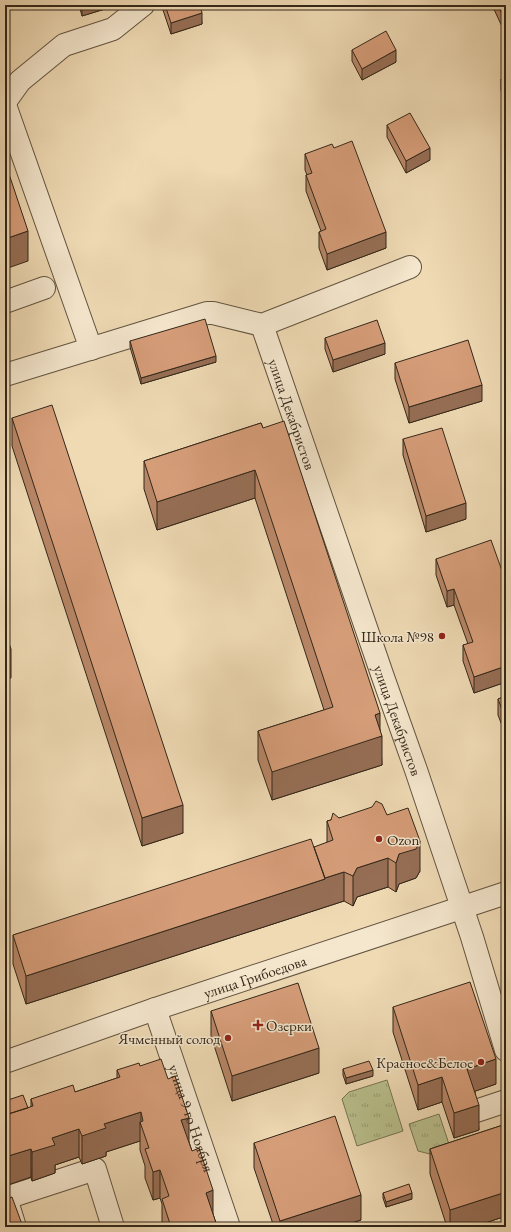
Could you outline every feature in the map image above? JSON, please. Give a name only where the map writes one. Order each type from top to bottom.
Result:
[{"type":"street","points":[[91,349],[5,103],[20,81],[64,45],[113,29],[143,5]]},
{"type":"street","points":[[5,375],[207,314],[213,313],[262,325],[410,267]]},
{"type":"street","points":[[5,302],[44,288]]},
{"type":"street","name":"улица Декабристов","points":[[262,325],[416,770],[472,937],[506,1050]]},
{"type":"street","name":"улица Грибоедова","points":[[5,1062],[155,1009],[506,893]]},
{"type":"street","name":"улица 9-го Ноября","points":[[155,1009],[229,1227]]},
{"type":"street","points":[[473,1112],[506,1101]]},
{"type":"street","points":[[15,1227],[6,1198],[95,1169],[113,1227]]},
{"type":"green space","points":[[387,1080],[403,1131],[357,1146],[342,1099],[349,1092]]},
{"type":"green space","points":[[439,1114],[451,1150],[434,1155],[418,1151],[409,1124]]},
{"type":"building","points":[[165,5],[200,5],[202,13],[171,23]]},
{"type":"building","points":[[498,5],[506,5],[506,21],[505,21]]},
{"type":"building","points":[[386,31],[396,50],[362,69],[352,50]]},
{"type":"building","points":[[506,77],[506,92],[501,79]]},
{"type":"building","points":[[410,113],[430,148],[406,161],[387,125]]},
{"type":"building","points":[[352,141],[386,232],[327,254],[319,232],[326,229],[306,175],[312,173],[305,154],[332,144],[334,148]]},
{"type":"building","points":[[5,162],[28,231],[5,239]]},
{"type":"building","points":[[205,319],[216,356],[141,378],[130,341]]},
{"type":"building","points":[[377,320],[385,343],[333,360],[325,338]]},
{"type":"building","points":[[468,340],[482,385],[409,407],[395,363]]},
{"type":"building","points":[[52,405],[183,805],[142,818],[12,418]]},
{"type":"building","points":[[284,421],[380,713],[375,715],[382,736],[272,772],[258,731],[333,707],[255,470],[157,502],[144,461],[261,423],[263,428]]},
{"type":"building","points":[[442,428],[466,503],[426,516],[403,439]]},
{"type":"building","points":[[491,540],[506,582],[506,666],[474,677],[463,645],[473,642],[454,589],[447,591],[436,559]]},
{"type":"building","points":[[5,632],[11,649],[5,651]]},
{"type":"building","points":[[506,696],[506,720],[498,699]]},
{"type":"building","points":[[376,801],[382,804],[387,815],[408,808],[420,841],[416,849],[399,854],[396,863],[388,858],[357,868],[353,876],[344,872],[325,878],[314,847],[333,840],[327,821],[331,820],[333,813],[339,818],[372,807]]},
{"type":"building","points":[[311,839],[325,879],[26,976],[13,935]]},
{"type":"building","points":[[470,982],[496,1059],[467,1069],[479,1105],[454,1113],[442,1077],[418,1085],[393,1007]]},
{"type":"building","points":[[298,983],[319,1048],[232,1076],[211,1011]]},
{"type":"building","points":[[161,1059],[168,1079],[175,1076],[189,1118],[181,1120],[192,1151],[199,1148],[213,1190],[206,1193],[217,1226],[224,1223],[225,1227],[171,1227],[162,1199],[169,1196],[160,1170],[153,1172],[145,1149],[149,1148],[140,1122],[143,1121],[141,1112],[104,1124],[106,1128],[82,1136],[79,1129],[52,1138],[55,1145],[32,1152],[31,1149],[5,1157],[5,1115],[33,1106],[31,1099],[73,1085],[75,1092],[120,1077],[117,1070],[139,1063],[140,1066]]},
{"type":"building","points":[[369,1061],[373,1070],[346,1078],[343,1069]]},
{"type":"building","points":[[23,1095],[28,1108],[5,1115],[5,1101]]},
{"type":"building","points":[[335,1116],[361,1195],[280,1221],[254,1143]]},
{"type":"building","points":[[506,1124],[506,1192],[450,1210],[430,1149]]},
{"type":"building","points":[[409,1184],[412,1193],[386,1202],[383,1193]]},
{"type":"building","points":[[12,1197],[23,1227],[5,1227],[5,1199]]},
{"type":"place","name":"Школа №98","points":[[442,636]]},
{"type":"place","name":"Ozon","points":[[379,839]]},
{"type":"place","name":"Озерки","points":[[258,1025]]},
{"type":"place","name":"Ячменный солод","points":[[228,1038]]},
{"type":"place","name":"Красное&Белое","points":[[481,1062]]}]
